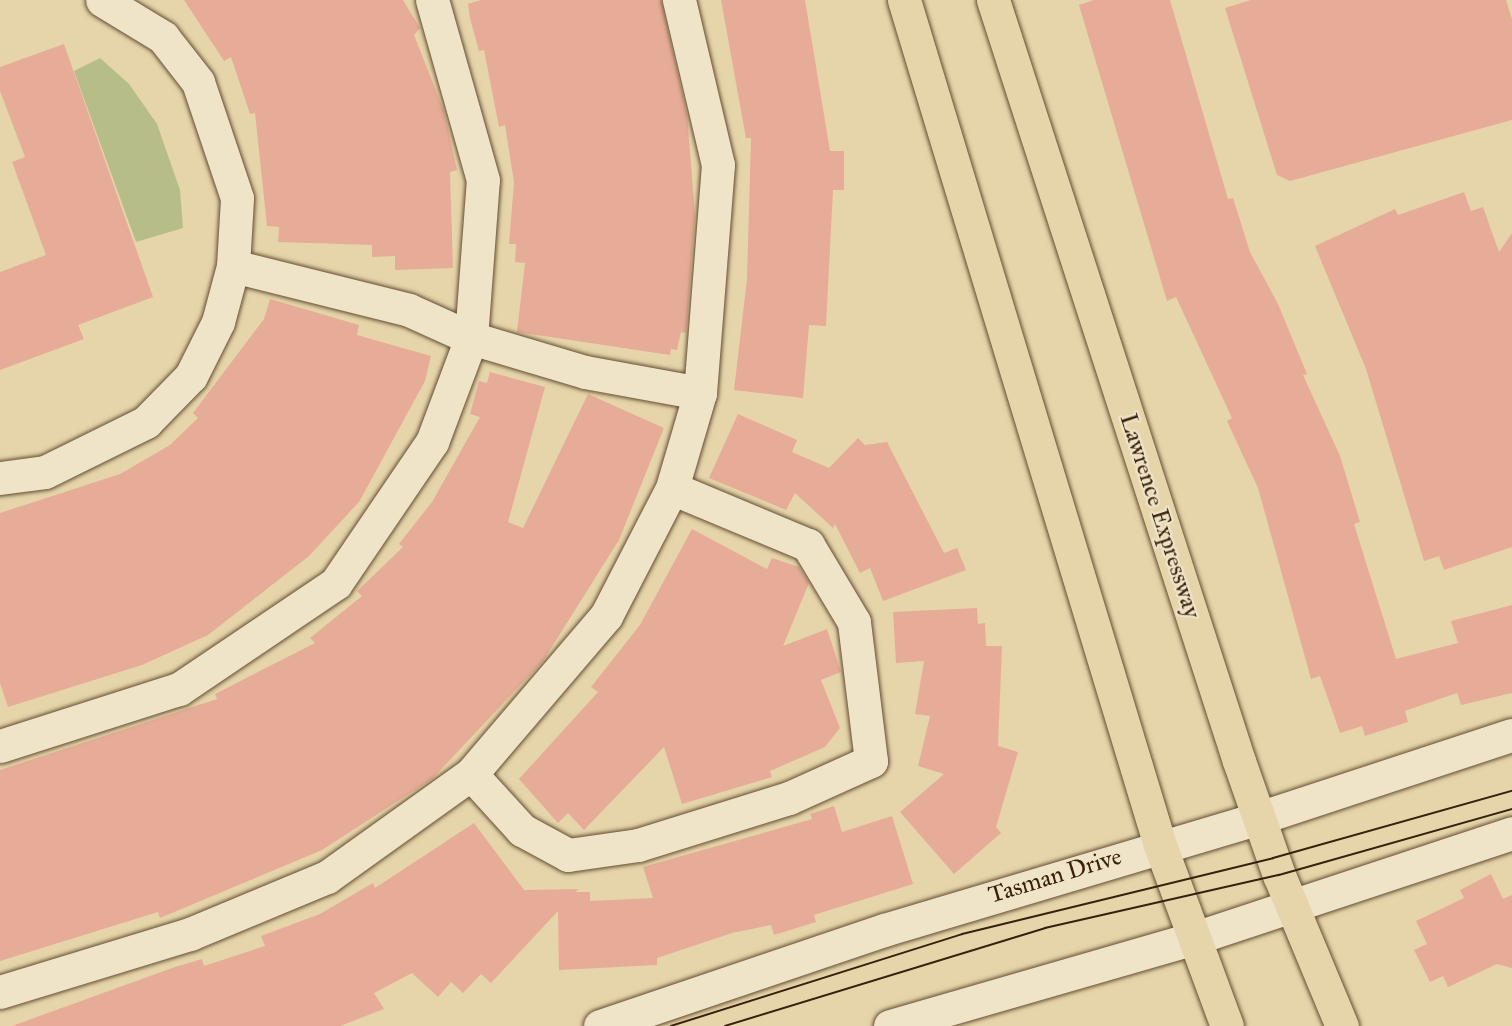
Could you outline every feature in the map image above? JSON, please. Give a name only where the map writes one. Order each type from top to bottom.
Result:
[{"type":"highway","points":[[904,0],[1160,845],[1192,939],[1227,1026]]},
{"type":"highway","name":"Lawrence Expressway","points":[[993,0],[1259,818],[1292,906],[1342,1026]]},
{"type":"street","points":[[0,478],[45,472],[146,422],[191,376],[219,322],[233,266],[237,198],[198,82],[163,37],[102,0]]},
{"type":"street","points":[[0,746],[179,689],[336,583],[432,442],[471,338],[483,180],[432,0]]},
{"type":"street","points":[[0,992],[190,934],[327,877],[471,774],[606,616],[672,488],[700,393],[718,165],[679,0]]},
{"type":"street","points":[[233,266],[409,310],[471,338],[585,372],[700,393]]},
{"type":"street","points":[[471,774],[522,830],[568,855],[638,845],[757,808],[871,761],[854,622],[808,545],[672,488]]},
{"type":"street","name":"Tasman Drive","points":[[600,1026],[884,930],[1160,845],[1259,818],[1512,735]]},
{"type":"street","points":[[890,1026],[1192,939],[1512,833]]},
{"type":"green space","points":[[100,58],[129,84],[157,124],[180,190],[183,228],[136,242],[74,71]]},
{"type":"building","points":[[184,0],[403,0],[420,28],[414,35],[444,111],[457,170],[450,172],[453,268],[395,270],[395,256],[372,257],[372,245],[278,242],[279,227],[267,226],[255,113],[250,114],[231,57],[224,61]]},
{"type":"building","points":[[481,0],[661,0],[687,114],[695,214],[686,333],[681,332],[677,350],[671,349],[670,355],[517,332],[525,263],[515,262],[516,244],[509,244],[514,182],[505,125],[499,127],[484,50],[479,51],[470,18],[468,4]]},
{"type":"building","points":[[721,0],[805,0],[830,151],[844,151],[844,190],[833,190],[826,326],[809,325],[803,398],[734,390],[747,279],[751,138],[746,138]]},
{"type":"building","points":[[1094,0],[1170,0],[1228,199],[1233,198],[1250,252],[1278,304],[1307,374],[1303,375],[1340,456],[1360,522],[1354,524],[1396,659],[1458,643],[1451,621],[1512,605],[1512,693],[1461,705],[1457,693],[1405,711],[1408,722],[1365,736],[1362,726],[1340,733],[1320,676],[1311,679],[1258,488],[1227,421],[1232,418],[1176,297],[1167,301],[1079,5]]},
{"type":"building","points":[[1251,0],[1506,0],[1512,19],[1512,120],[1290,181],[1277,175],[1225,8]]},
{"type":"building","points":[[64,44],[153,297],[78,325],[84,339],[0,370],[0,272],[46,255],[12,162],[25,157],[0,91],[0,67]]},
{"type":"building","points":[[1464,192],[1471,211],[1483,207],[1499,252],[1512,233],[1512,547],[1444,570],[1439,556],[1424,561],[1366,369],[1315,246],[1395,209],[1398,215]]},
{"type":"building","points":[[270,299],[359,325],[357,335],[431,356],[425,381],[359,502],[309,556],[208,635],[142,665],[8,707],[0,683],[0,513],[120,474],[170,445],[198,418],[193,413],[264,319]]},
{"type":"building","points":[[490,372],[545,387],[508,522],[523,528],[588,394],[664,428],[619,540],[543,661],[432,779],[322,850],[160,918],[158,912],[0,961],[0,770],[217,699],[215,694],[315,643],[310,638],[362,596],[357,591],[403,547],[399,544],[432,502],[480,417],[470,414],[479,381],[487,383]]},
{"type":"building","points":[[738,414],[797,440],[792,452],[829,468],[858,438],[865,445],[887,442],[944,553],[957,548],[966,570],[883,601],[870,568],[860,573],[835,524],[833,528],[795,493],[786,510],[709,478]]},
{"type":"building","points":[[692,529],[767,569],[772,558],[799,567],[809,583],[783,646],[827,629],[841,672],[821,680],[840,728],[825,747],[770,771],[772,777],[682,804],[664,747],[584,830],[568,813],[558,823],[519,779],[598,692],[591,687],[640,625]]},
{"type":"building","points":[[977,608],[978,624],[985,623],[986,646],[1002,646],[998,746],[1018,752],[996,827],[1001,833],[954,874],[900,812],[944,774],[918,766],[930,716],[915,714],[924,661],[896,663],[893,612]]},
{"type":"building","points":[[834,806],[842,832],[892,816],[913,884],[814,915],[816,922],[774,935],[771,925],[732,933],[657,958],[657,965],[559,970],[558,911],[491,983],[481,974],[463,993],[451,982],[438,997],[412,973],[374,993],[384,1009],[340,1026],[12,1026],[175,967],[202,959],[204,966],[265,946],[261,936],[320,914],[373,883],[375,888],[474,823],[524,890],[579,889],[575,892],[590,892],[590,901],[653,898],[643,867],[812,819],[810,814]]},
{"type":"building","points":[[1491,874],[1503,899],[1512,895],[1512,968],[1497,964],[1448,987],[1443,976],[1430,982],[1414,950],[1427,944],[1416,921],[1464,898],[1460,890]]},
{"type":"tram line","points":[[671,1026],[962,934],[1273,858],[1512,791]]},
{"type":"tram line","points":[[725,1026],[1045,928],[1279,875],[1512,809]]}]
